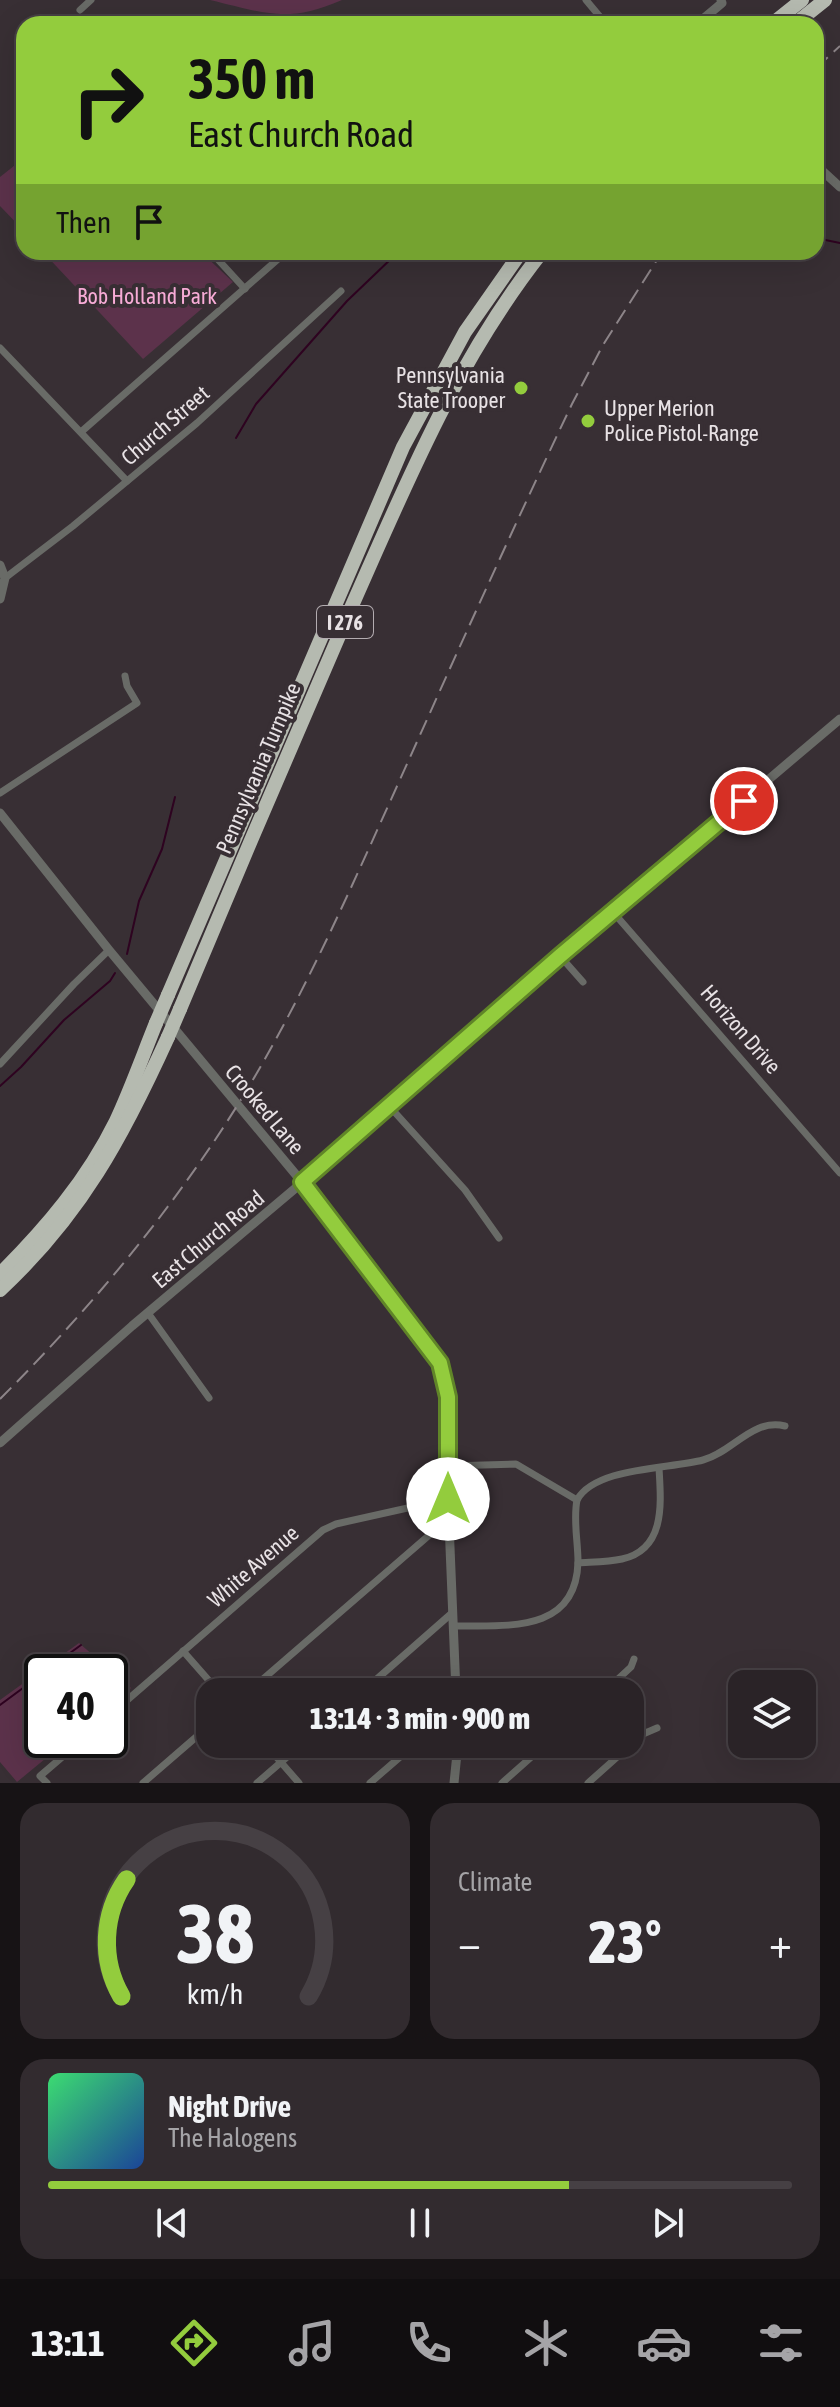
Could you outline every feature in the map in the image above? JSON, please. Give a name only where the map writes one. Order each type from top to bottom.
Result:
[{"type":"highway","points":[[782,16],[802,0]]},
{"type":"highway","points":[[805,16],[825,0]]},
{"type":"highway","name":"Pennsylvania Turnpike","points":[[0,1274],[57,1215],[116,1121],[403,447],[459,341],[515,260]]},
{"type":"highway","name":"Pennsylvania Turnpike","points":[[0,1290],[35,1255],[92,1183],[128,1122],[168,1037],[308,705],[422,446],[475,346],[536,260]]},
{"type":"street","points":[[80,10],[91,0]]},
{"type":"street","points":[[706,16],[723,1]]},
{"type":"street","points":[[824,172],[840,187]]},
{"type":"street","points":[[218,260],[245,289]]},
{"type":"street","points":[[81,432],[277,260]]},
{"type":"street","name":"Church Street","points":[[5,578],[197,423],[333,295],[341,291]]},
{"type":"street","points":[[0,348],[127,481]]},
{"type":"street","points":[[0,565],[5,578],[0,599]]},
{"type":"street","points":[[0,793],[137,703],[125,676]]},
{"type":"street","name":"East Church Road","points":[[0,1443],[560,956],[840,719]]},
{"type":"street","name":"Crooked Lane","points":[[0,813],[109,950],[302,1182],[440,1363],[448,1397],[448,1499],[455,1678]]},
{"type":"street","name":"Horizon Drive","points":[[613,912],[840,1173]]},
{"type":"street","points":[[0,1064],[109,950]]},
{"type":"street","points":[[560,956],[583,982]]},
{"type":"street","points":[[390,1107],[465,1190],[499,1238]]},
{"type":"street","points":[[148,1313],[160,1326],[173,1352],[209,1398]]},
{"type":"street","points":[[453,1626],[521,1626],[543,1619],[567,1596],[575,1580],[578,1563],[577,1500],[585,1488],[602,1479],[710,1458],[760,1426],[785,1426]]},
{"type":"street","points":[[448,1466],[516,1464],[577,1500]]},
{"type":"street","points":[[578,1563],[625,1559],[652,1540],[661,1511],[659,1468]]},
{"type":"street","name":"White Avenue","points":[[128,1699],[328,1526],[448,1499]]},
{"type":"street","points":[[264,1678],[449,1518]]},
{"type":"street","points":[[378,1678],[452,1613]]},
{"type":"street","points":[[183,1651],[207,1678]]},
{"type":"street","points":[[619,1678],[631,1667],[634,1659]]},
{"type":"street","points":[[588,1783],[643,1734],[657,1728]]},
{"type":"street","points":[[143,1783],[196,1737]]},
{"type":"street","points":[[47,1783],[40,1776],[61,1758]]},
{"type":"street","points":[[277,1758],[299,1783]]},
{"type":"street","points":[[257,1783],[286,1758]]},
{"type":"street","points":[[370,1783],[399,1758]]},
{"type":"street","points":[[454,1783],[457,1758]]},
{"type":"street","points":[[502,1783],[530,1758]]},
{"type":"green space","points":[[210,0],[342,0],[306,12],[276,14]]},
{"type":"green space","points":[[16,164],[16,223],[0,206],[0,177]]},
{"type":"green space","name":"Bob Holland Park","points":[[50,260],[210,260],[233,282],[143,359]]},
{"type":"green space","points":[[79,1643],[92,1654],[64,1654]]},
{"type":"green space","points":[[24,1683],[24,1758],[46,1758],[17,1782],[0,1762],[0,1700]]},
{"type":"waterway","points":[[824,240],[840,243]]},
{"type":"waterway","points":[[236,438],[256,404],[347,301],[390,260]]},
{"type":"waterway","points":[[127,954],[139,901],[162,849],[175,797]]},
{"type":"waterway","points":[[0,1086],[115,973]]},
{"type":"waterway","points":[[69,1654],[81,1645]]},
{"type":"waterway","points":[[0,1705],[24,1687]]},
{"type":"railway","points":[[824,61],[840,46]]},
{"type":"railway","points":[[0,1399],[99,1293],[160,1218],[216,1139],[264,1060],[344,904],[572,404],[603,345],[657,260]]},
{"type":"place","name":"Pennsylvania State Trooper","points":[[521,388]]},
{"type":"place","name":"Upper Merion Police Pistol-Range","points":[[588,421]]},
{"type":"route","points":[[448,1499],[448,1397],[440,1363],[302,1182],[560,956],[744,801]]}]
